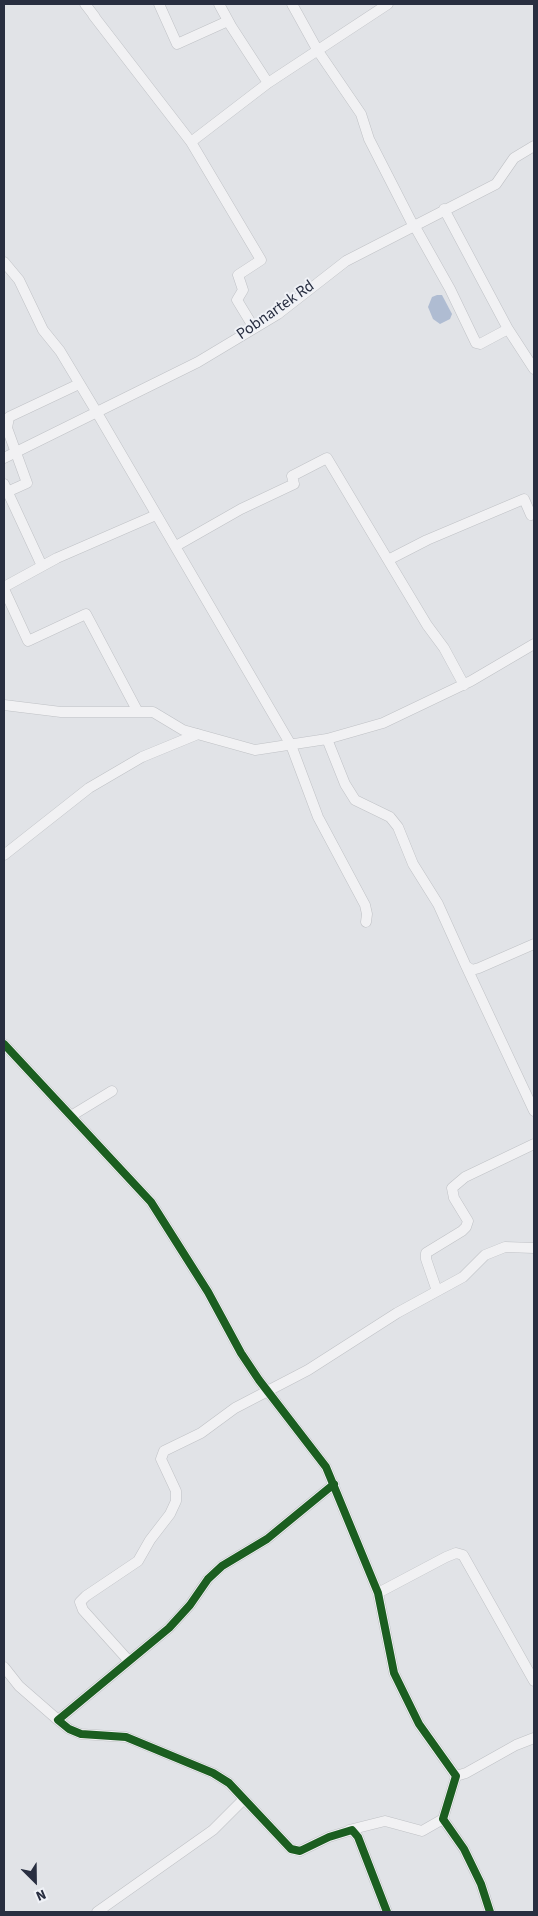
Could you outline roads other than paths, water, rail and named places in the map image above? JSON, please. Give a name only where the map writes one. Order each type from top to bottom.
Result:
[{"type":"street","points":[[85,4],[191,142],[261,260],[238,275],[243,290],[237,300],[254,328]]},
{"type":"street","points":[[159,4],[177,44],[228,21]]},
{"type":"street","points":[[219,4],[268,83]]},
{"type":"street","points":[[292,4],[318,51],[362,114],[369,139],[413,225],[450,289],[476,343],[480,344],[508,329]]},
{"type":"street","points":[[191,142],[268,83],[388,4]]},
{"type":"street","name":"Pobnartek Rd","points":[[4,458],[198,362],[278,314],[346,262],[413,225],[496,184],[514,158],[534,146]]},
{"type":"street","points":[[444,209],[508,329],[534,369]]},
{"type":"street","points":[[4,262],[19,280],[44,330],[60,351],[96,411],[291,745],[318,817],[365,905],[366,922]]},
{"type":"street","points":[[42,566],[6,488],[27,483],[14,453],[7,428],[9,417],[79,384]]},
{"type":"street","points":[[176,546],[242,509],[294,484],[292,476],[328,458],[427,625],[444,648],[464,685]]},
{"type":"street","points":[[388,560],[435,536],[524,499],[531,515],[534,514]]},
{"type":"street","points":[[138,712],[86,614],[28,641],[4,588],[42,566],[156,515]]},
{"type":"street","points":[[4,705],[61,712],[153,712],[184,730],[255,750],[327,739],[383,723],[464,685],[534,644]]},
{"type":"street","points":[[4,855],[89,788],[142,757],[198,734]]},
{"type":"street","points":[[327,739],[345,784],[356,800],[390,817],[398,827],[413,864],[438,904],[534,1111]]},
{"type":"street","points":[[466,966],[472,970],[479,968],[534,944]]},
{"type":"street","points":[[4,1044],[151,1202],[208,1292],[241,1353],[268,1393],[320,1458],[334,1484],[345,1516],[360,1545],[378,1593],[394,1673],[423,1732],[456,1776]]},
{"type":"street","points":[[71,1116],[112,1091]]},
{"type":"street","points":[[437,1291],[426,1259],[426,1253],[462,1231],[468,1221],[454,1198],[452,1188],[465,1177],[534,1144]]},
{"type":"street","points":[[128,1660],[83,1610],[80,1601],[138,1561],[150,1540],[170,1514],[176,1501],[176,1491],[161,1459],[164,1450],[201,1433],[235,1408],[268,1393],[308,1370],[397,1313],[463,1277],[485,1255],[505,1247],[534,1248]]},
{"type":"street","points":[[58,1720],[168,1628],[190,1605],[208,1579],[222,1566],[267,1539],[334,1484]]},
{"type":"street","points":[[378,1593],[446,1557],[456,1554],[463,1555],[534,1681]]},
{"type":"street","points":[[4,1667],[19,1686],[69,1729],[81,1734],[126,1738],[213,1773],[229,1783],[274,1834],[291,1849],[297,1851],[349,1830],[385,1821],[422,1831],[443,1818],[456,1776]]},
{"type":"street","points":[[456,1776],[466,1774],[516,1745],[534,1738]]},
{"type":"street","points":[[97,1912],[213,1830],[244,1799]]},
{"type":"street","points":[[443,1818],[464,1849],[481,1884],[490,1912]]},
{"type":"street","points":[[349,1830],[356,1834],[387,1912]]},
{"type":"water","points":[[442,295],[452,314],[450,319],[440,324],[433,319],[428,307],[432,297]]}]
